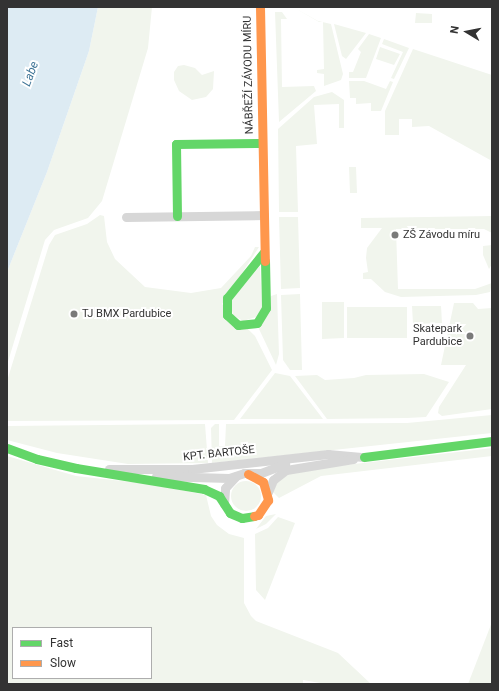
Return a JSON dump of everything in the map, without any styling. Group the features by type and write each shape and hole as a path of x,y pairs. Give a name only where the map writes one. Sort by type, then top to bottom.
{"street":[{"name":"NÁBŘEŽÍ ZÁVODU MÍRU","path":"260,7 265,312 254,324 238,325 227,315 227,298 264,252"},
{"name":"NÁBŘEŽÍ ZÁVODU MÍRU","path":"177,216 176,144 262,143"},
{"path":"126,217 264,215"},
{"name":"KPT. BARTOŠE","path":"116,474 194,478 261,473 284,464 364,457 492,441"},
{"name":"KPT. BARTOŠE","path":"7,448 37,459 76,468 204,489 216,494 235,516 252,518 265,507 268,492 273,480 286,470 364,457"},
{"name":"KPT. BARTOŠE","path":"76,468 192,469 328,454 364,457"},
{"name":"KPT. BARTOŠE","path":"248,474 261,480 268,492"},
{"name":"KPT. BARTOŠE","path":"224,504 224,488 237,475"}],"shaded area":[{"path":"98,7 152,7 148,48 102,201 88,218 54,230 45,240 7,365 7,272 47,172 89,51"},
{"path":"275,12 282,12 287,19 281,19 282,87 314,86 316,91 279,122"},
{"path":"416,13 432,14 432,23 415,23"},
{"path":"323,22 331,24 343,74 341,80 324,86 324,74 317,73 317,70 324,69"},
{"path":"334,24 366,33 346,59 342,56"},
{"path":"369,34 381,38 366,78 349,78 349,72 353,72 361,52 358,49"},
{"path":"384,39 409,48 394,79 391,78 403,52 382,44"},
{"path":"380,47 400,54 394,65 376,59"},
{"path":"413,49 492,75 492,161 429,126 412,127 412,119 399,119 399,135 385,135 385,111"},
{"path":"184,65 195,68 202,75 214,71 213,89 206,97 192,100 179,91 174,80 174,72 178,66"},
{"path":"349,81 364,81 386,89 390,81 393,82 381,111 371,111 371,103 356,104 356,98 350,98"},
{"path":"332,92 344,100 344,128 339,128 339,104 314,105 317,144 296,146 298,212 279,212 278,129 314,97"},
{"path":"349,167 356,167 357,193 350,193"},
{"path":"100,215 104,216 107,242 115,259 145,287 191,293 221,288 251,256 255,247 259,247 222,304 255,336 272,370 234,420 7,421 7,381 49,245 55,235 87,224"},
{"path":"492,216 492,233 484,229 396,229 398,289 475,289 492,283 490,292 476,295 401,297 385,292 371,279 363,279 363,273 368,272 366,258 367,248 382,228 361,228 361,218"},
{"path":"279,217 298,217 300,288 281,289"},
{"path":"492,245 492,264 489,269 483,255 483,246"},
{"path":"260,266 262,308 256,317 243,321 233,315 230,301"},
{"path":"277,294 279,354 276,365 259,329 271,296"},
{"path":"300,294 302,370 290,370 283,360 281,295"},
{"path":"322,302 344,302 344,338 322,339"},
{"path":"454,303 473,303 478,309 492,308 492,409 442,416 438,413 439,407 466,365 441,365"},
{"path":"412,306 441,306 442,323 413,324"},
{"path":"347,307 407,307 407,338 347,338"},
{"path":"275,373 290,376 323,419 240,419"},
{"path":"424,374 449,382 426,417 407,418 327,419 295,376 317,375 325,380 354,378 366,375"},
{"path":"492,415 492,433 212,463 211,428 215,424 219,424 219,446 225,446 226,424 407,423"},
{"path":"205,424 208,463 128,464 57,453 7,440 7,426"},
{"path":"492,448 492,456 321,476 279,498 273,492 278,481 294,471"},
{"path":"7,456 76,476 150,484 206,495 211,516 217,525 229,534 244,538 244,603 251,616 256,621 338,653 371,684 326,684 303,680 303,684 7,684"},
{"path":"246,481 257,485 261,496 257,507 246,511 235,507 231,496 235,485"},
{"path":"276,514 266,524 256,529 266,516"},
{"path":"278,517 295,523 265,600 256,590 255,534 268,528"},
{"path":"492,622 492,684 468,684"}],"water":[{"name":"Labe","path":"7,7 98,7 89,51 47,172 7,272"}],"traffic: fast":[{"path":"177,216 176,144 262,143"},
{"path":"264,252 227,298 227,315 238,325 257,323 266,308 265,261"},
{"path":"364,457 492,441"},
{"path":"7,448 37,459 76,468 204,489 219,496 230,513 242,518 254,516"}],"traffic: slow":[{"path":"260,7 265,261"},
{"path":"248,474 263,482 268,500 258,515 254,516"}],"place":[{"name":"ZŠ Závodu míru","path":"395,235"},
{"name":"TJ BMX Pardubice","path":"74,314"},
{"name":"Skatepark Pardubice","path":"470,336"}]}
